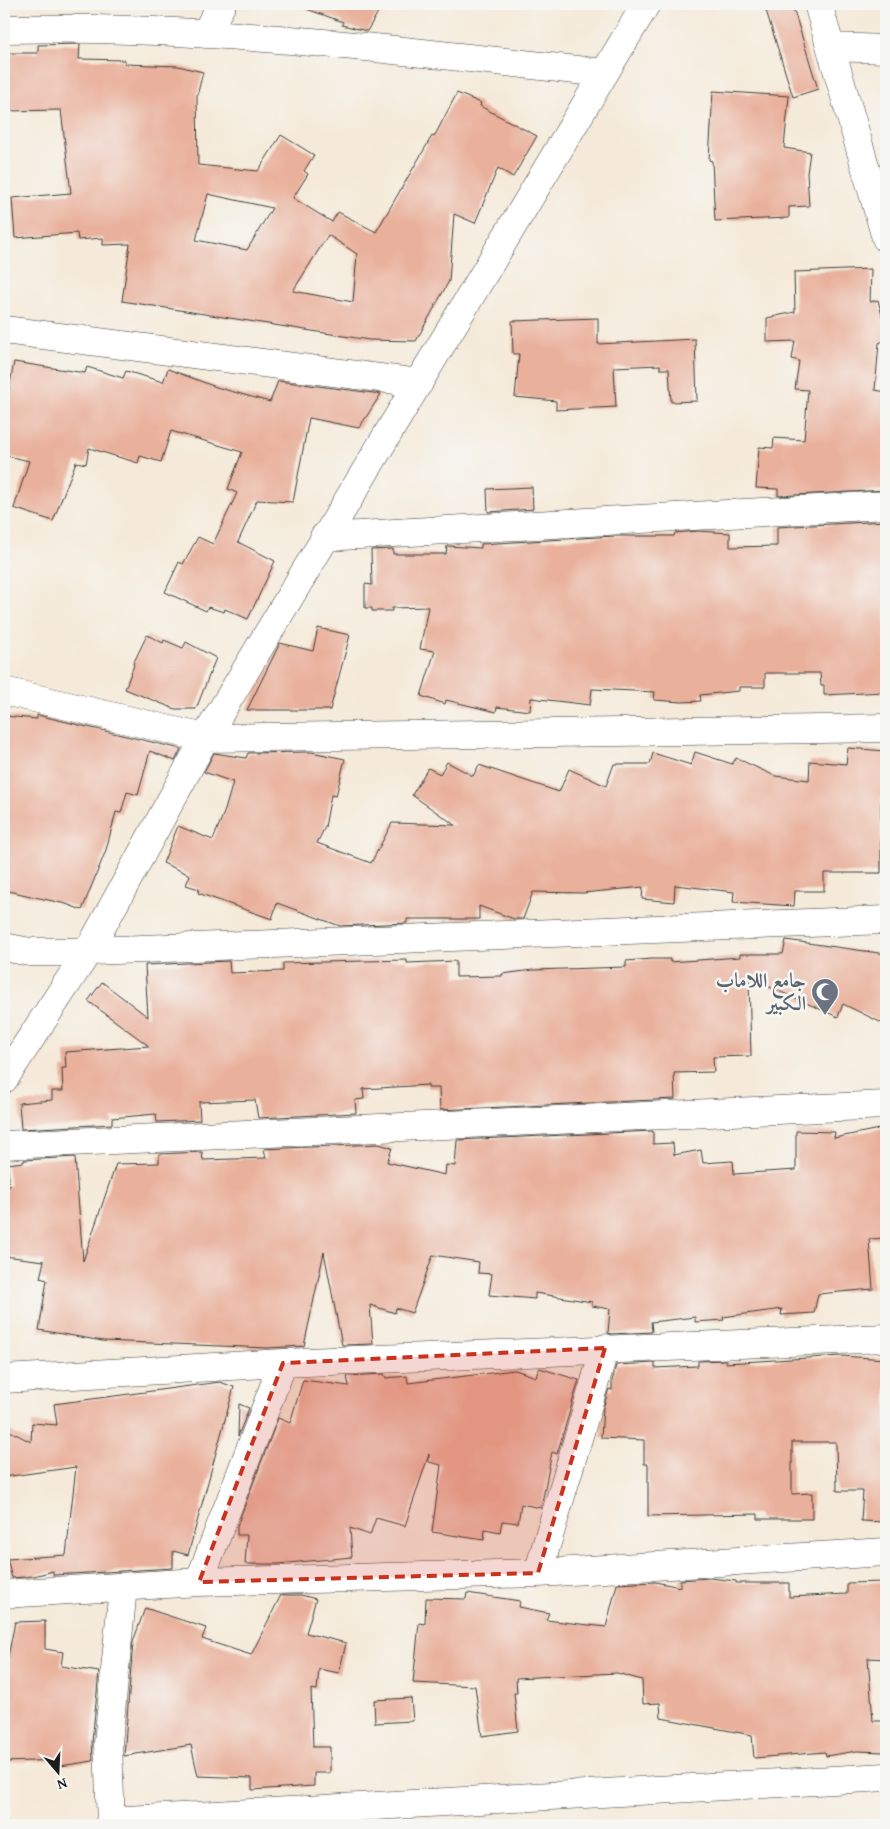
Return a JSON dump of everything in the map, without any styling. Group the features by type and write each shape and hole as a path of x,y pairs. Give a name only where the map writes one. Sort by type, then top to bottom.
{"street":[{"path":"205,34 222,4"},
{"path":"4,1079 89,950 204,738 324,537 420,383 646,4"},
{"path":"818,4 881,202 886,238"},
{"path":"4,28 89,27 327,42 604,73"},
{"path":"832,47 886,50"},
{"path":"4,330 420,383"},
{"path":"324,537 886,505"},
{"path":"4,691 204,738 886,728"},
{"path":"4,947 30,952 66,952 886,920"},
{"path":"4,1145 886,1105"},
{"path":"4,1379 283,1363 605,1348 886,1338"},
{"path":"538,1573 605,1348"},
{"path":"199,1582 283,1363"},
{"path":"4,1594 199,1582 538,1573 886,1552"},
{"path":"123,1587 108,1743 110,1823 325,1817 886,1777"}],"highlighted area":[{"path":"605,1348 538,1573 199,1582 283,1363"}],"building":[{"path":"301,4 383,4 367,31 342,25 343,22 301,7"},
{"path":"764,4 792,4 818,89 793,97"},
{"path":"80,44 79,59 125,60 125,64 178,66 203,72 197,96 198,165 258,171 281,135 314,155 304,171 308,174 293,198 332,222 338,212 376,232 432,136 434,137 457,93 481,103 480,106 537,136 513,177 498,168 475,223 454,214 449,281 416,341 369,340 122,301 130,244 103,245 103,238 78,240 77,233 15,238 12,198 71,193 61,110 4,111 4,53 38,53 38,45","holes":["208,194 272,208 247,250 196,240","328,235 357,254 353,302 293,291"]},
{"path":"713,91 789,96 784,148 810,152 807,173 809,206 789,207 789,218 715,221 712,161 709,160"},
{"path":"871,269 870,302 878,300 886,331 886,340 879,343 875,390 886,392 886,490 778,496 778,489 756,488 759,447 773,448 774,438 804,440 808,390 795,389 799,361 792,359 795,341 767,342 767,318 795,312 794,272"},
{"path":"598,318 598,344 695,339 697,401 671,402 669,369 660,369 660,365 614,367 616,407 556,410 556,401 515,397 519,354 513,354 512,321"},
{"path":"14,362 85,373 87,367 123,378 126,371 163,382 168,369 216,387 270,402 278,381 381,394 359,428 309,418 293,502 257,500 238,542 275,561 248,619 225,609 224,612 208,607 206,611 165,592 179,562 183,564 198,537 213,544 237,493 228,489 242,452 171,431 161,462 140,456 138,463 89,448 86,464 76,462 53,521 14,508 29,461 4,455 4,416"},
{"path":"532,487 533,509 488,512 487,489"},
{"path":"886,521 884,585 886,624 885,692 824,695 824,685 821,685 820,673 765,673 765,687 739,687 739,691 700,695 701,701 654,700 655,692 592,689 590,705 531,698 530,711 497,707 496,712 446,700 445,704 421,696 435,651 420,649 428,607 392,608 392,611 372,611 372,608 365,608 365,584 372,585 371,550 393,549 393,554 446,554 447,546 481,548 481,544 615,536 674,536 675,533 698,531 730,533 730,547 777,546 777,527"},
{"path":"318,628 350,635 330,710 247,710 280,643 313,651"},
{"path":"147,635 163,643 164,640 183,648 186,642 216,658 196,709 175,709 125,689 133,664"},
{"path":"37,715 181,749 175,761 150,751 138,795 127,792 121,813 116,812 106,850 82,910 66,904 4,890 4,716 37,719"},
{"path":"848,748 885,751 881,805 881,873 824,873 824,891 795,891 794,906 733,902 734,892 675,885 674,902 642,899 643,887 583,893 533,892 523,919 514,919 479,906 479,919 407,919 407,923 340,926 277,903 272,919 198,893 199,889 186,885 190,875 163,863 178,826 213,840 225,810 233,782 204,772 214,753 246,758 248,753 311,752 345,759 336,796 331,795 325,827 317,843 371,863 392,823 455,825 412,795 428,768 440,774 447,762 473,776 479,765 559,792 569,769 606,786 614,764 650,764 653,753 691,765 695,752 732,764 736,758 775,776 809,780 810,761 846,764"},
{"path":"786,940 886,954 886,1025 843,1004 838,1017 749,978 751,1056 713,1057 714,1072 674,1073 675,1099 440,1110 439,1088 428,1088 428,1085 363,1089 364,1099 355,1100 356,1113 258,1118 255,1100 199,1102 200,1120 157,1122 156,1114 112,1118 112,1124 21,1129 19,1103 52,1100 52,1091 63,1091 62,1068 66,1068 65,1052 149,1046 88,1001 102,982 148,1017 145,965 229,961 230,973 283,971 283,963 407,960 407,963 456,961 456,977 502,976 502,974 533,970 626,967 626,961 651,959 670,959 670,962 740,957 740,954 783,954"},
{"path":"884,1128 886,1141 886,1238 869,1239 873,1289 818,1294 814,1313 781,1315 782,1309 723,1317 724,1320 695,1322 695,1317 651,1322 652,1332 611,1334 608,1333 610,1309 592,1306 592,1302 535,1293 535,1299 489,1295 492,1274 478,1273 479,1262 433,1255 412,1313 396,1308 395,1313 370,1305 373,1344 342,1345 324,1252 304,1346 267,1348 103,1341 39,1330 47,1280 40,1278 44,1261 4,1256 4,1186 10,1186 7,1164 24,1162 24,1160 75,1157 83,1261 116,1164 159,1163 159,1154 202,1152 203,1160 266,1158 264,1149 379,1144 392,1148 387,1162 445,1175 446,1165 455,1166 457,1140 653,1131 653,1144 673,1143 674,1155 701,1150 703,1163 733,1161 734,1174 796,1170 796,1131 835,1132 834,1138"},
{"path":"841,1356 886,1359 886,1522 861,1521 863,1491 837,1491 836,1442 792,1442 792,1494 812,1493 812,1519 758,1519 758,1514 648,1516 648,1464 644,1464 644,1440 601,1438 603,1408 609,1389 612,1390 616,1365 655,1363 655,1368 698,1366 698,1361 726,1360 726,1363"},
{"path":"539,1368 579,1380 557,1454 552,1452 541,1508 521,1504 518,1523 502,1521 500,1532 485,1529 484,1540 432,1532 441,1465 429,1462 429,1454 405,1526 376,1518 370,1535 350,1528 352,1557 278,1564 245,1564 247,1535 237,1535 237,1526 278,1418 290,1423 303,1380 349,1386 347,1376 384,1374 386,1378 407,1376 408,1383 515,1370 536,1377"},
{"path":"220,1382 234,1387 188,1555 173,1551 173,1568 53,1575 53,1571 34,1576 12,1578 7,1559 66,1555 76,1467 4,1477 4,1428 31,1442 32,1423 57,1425 54,1404"},
{"path":"239,1404 249,1408 238,1436"},
{"path":"710,1578 736,1581 736,1583 789,1583 789,1597 847,1594 847,1583 886,1582 886,1659 868,1658 873,1721 885,1721 884,1752 857,1751 826,1756 825,1752 754,1758 752,1735 661,1718 660,1703 643,1704 642,1680 617,1673 516,1678 517,1693 514,1693 518,1731 482,1736 475,1686 413,1683 419,1623 425,1624 426,1598 466,1599 467,1593 520,1601 519,1607 549,1613 546,1620 606,1627 617,1584 655,1582 680,1587 680,1580"},
{"path":"281,1595 301,1595 316,1599 306,1633 346,1643 339,1673 319,1669 317,1690 311,1689 313,1747 330,1747 330,1773 314,1773 314,1786 252,1790 252,1778 198,1776 191,1745 124,1756 133,1642 145,1608 206,1628 202,1639 251,1655"},
{"path":"45,1621 45,1649 63,1652 61,1666 99,1672 92,1742 93,1761 60,1766 59,1760 4,1762 4,1677 15,1622"},
{"path":"411,1698 413,1721 375,1723 374,1700"}],"place":[{"name":"جامع اللاماب الكبير","path":"825,1016"}]}
